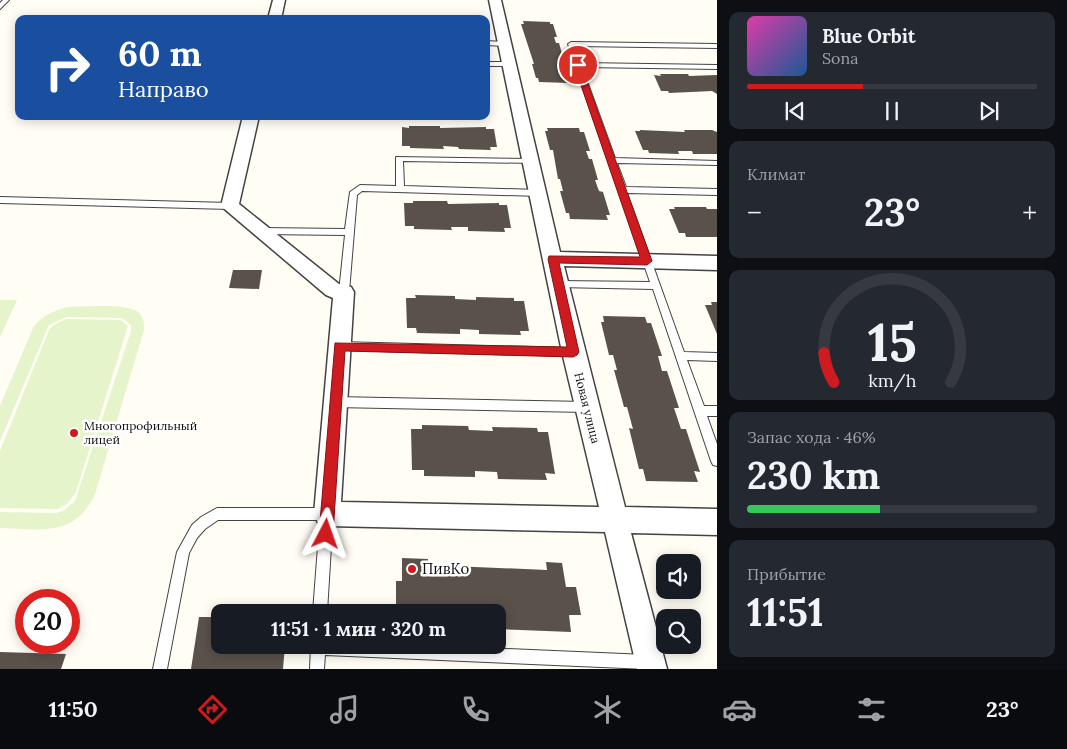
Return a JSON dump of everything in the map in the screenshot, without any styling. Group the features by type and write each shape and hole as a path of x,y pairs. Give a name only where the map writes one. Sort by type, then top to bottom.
{"street":[{"path":"275,15 279,0"},
{"name":"Новая улица","path":"495,0 495,44 509,64 573,352 651,665"},
{"path":"250,120 230,206 333,290 344,292 334,402 327,514 717,522"},
{"path":"553,259 717,263"}],"lane":[{"path":"0,7 6,0"},
{"path":"717,46 571,44 717,461"},
{"path":"490,64 509,64"},
{"path":"578,65 717,67"},
{"path":"400,189 399,158 531,161"},
{"path":"612,160 717,163"},
{"path":"344,292 353,194 356,190 360,188 539,193"},
{"path":"622,190 717,192"},
{"path":"0,200 230,206"},
{"path":"261,231 349,232"},
{"path":"558,284 655,286"},
{"path":"340,346 573,352"},
{"path":"680,356 717,357"},
{"path":"334,402 587,407"},
{"path":"700,411 717,411"},
{"path":"160,669 183,552 190,536 202,522 217,514 327,514 321,604"},
{"path":"317,669 318,654"},
{"path":"458,654 651,665"}],"green space":[{"path":"0,300 17,300 0,337"},
{"path":"67,307 124,307 138,312 144,323 144,330 95,494 87,508 77,518 67,524 43,529 0,528 0,512 56,513 63,511 75,501 131,331 131,325 122,318 66,317 49,325 0,441 0,406 33,328 48,314"},
{"path":"66,319 121,320 128,326 76,492 67,504 57,509 0,508 0,451 49,330 55,324"}],"building":[{"path":"523,21 550,22 550,24 553,24 557,37 554,37 556,43 559,43 563,57 560,57 563,64 566,64 571,79 568,79 569,83 539,82 538,78 536,78 532,64 534,64 521,24 524,24"},
{"path":"660,74 717,75 717,94 712,91 669,93 668,91 661,91 654,75 661,76"},
{"path":"409,126 440,126 440,128 486,127 486,129 494,129 497,147 490,147 491,150 459,149 458,147 443,146 444,149 402,146 402,127 409,128"},
{"path":"547,128 579,128 580,132 584,132 590,151 586,151 589,159 592,159 598,180 595,180 599,191 603,192 610,215 606,215 608,220 570,219 569,213 566,213 560,191 563,191 560,179 558,179 553,150 550,150 545,131 548,131"},
{"path":"684,130 712,130 717,132 717,154 693,154 692,151 678,151 679,154 649,153 648,150 643,150 635,131 685,132"},
{"path":"413,201 447,201 448,204 499,203 499,205 507,205 511,228 504,228 505,232 468,231 468,227 451,227 452,230 414,229 414,226 405,226 404,203 413,203"},
{"path":"674,207 717,209 717,237 686,237 685,233 679,233 669,209 675,209"},
{"path":"233,270 262,270 259,289 229,288"},
{"path":"415,295 455,296 455,299 476,300 476,297 514,298 514,301 524,301 529,331 520,331 521,335 479,334 479,330 460,329 460,334 417,333 416,328 407,328 406,298 416,298"},
{"path":"711,302 717,302 717,334 705,305 712,305"},
{"path":"603,316 645,317 647,323 651,323 662,356 658,356 662,371 667,371 679,408 674,408 681,429 686,429 700,472 694,471 698,482 646,481 643,469 639,469 629,428 633,429 627,407 624,407 614,370 617,370 613,355 609,355 601,322 604,322"},
{"path":"422,425 468,426 469,430 493,431 492,427 537,428 538,432 548,432 555,474 545,473 547,480 498,479 497,472 475,471 475,477 424,476 424,470 412,470 411,429 422,429"},
{"path":"402,558 428,559 428,565 547,570 546,562 562,563 566,587 576,587 581,615 569,615 571,632 506,629 506,604 396,604 396,581 402,581"},
{"path":"199,617 211,617 211,654 284,654 283,669 191,669"},
{"path":"0,652 15,652 15,654 66,654 61,669 0,669"}],"place":[{"name":"Многопрофильный лицей","path":"74,433"},
{"name":"ПивКо","path":"412,569"}],"route":[{"path":"326,534 334,402 340,346 573,352 553,259 647,261 578,65"}]}
